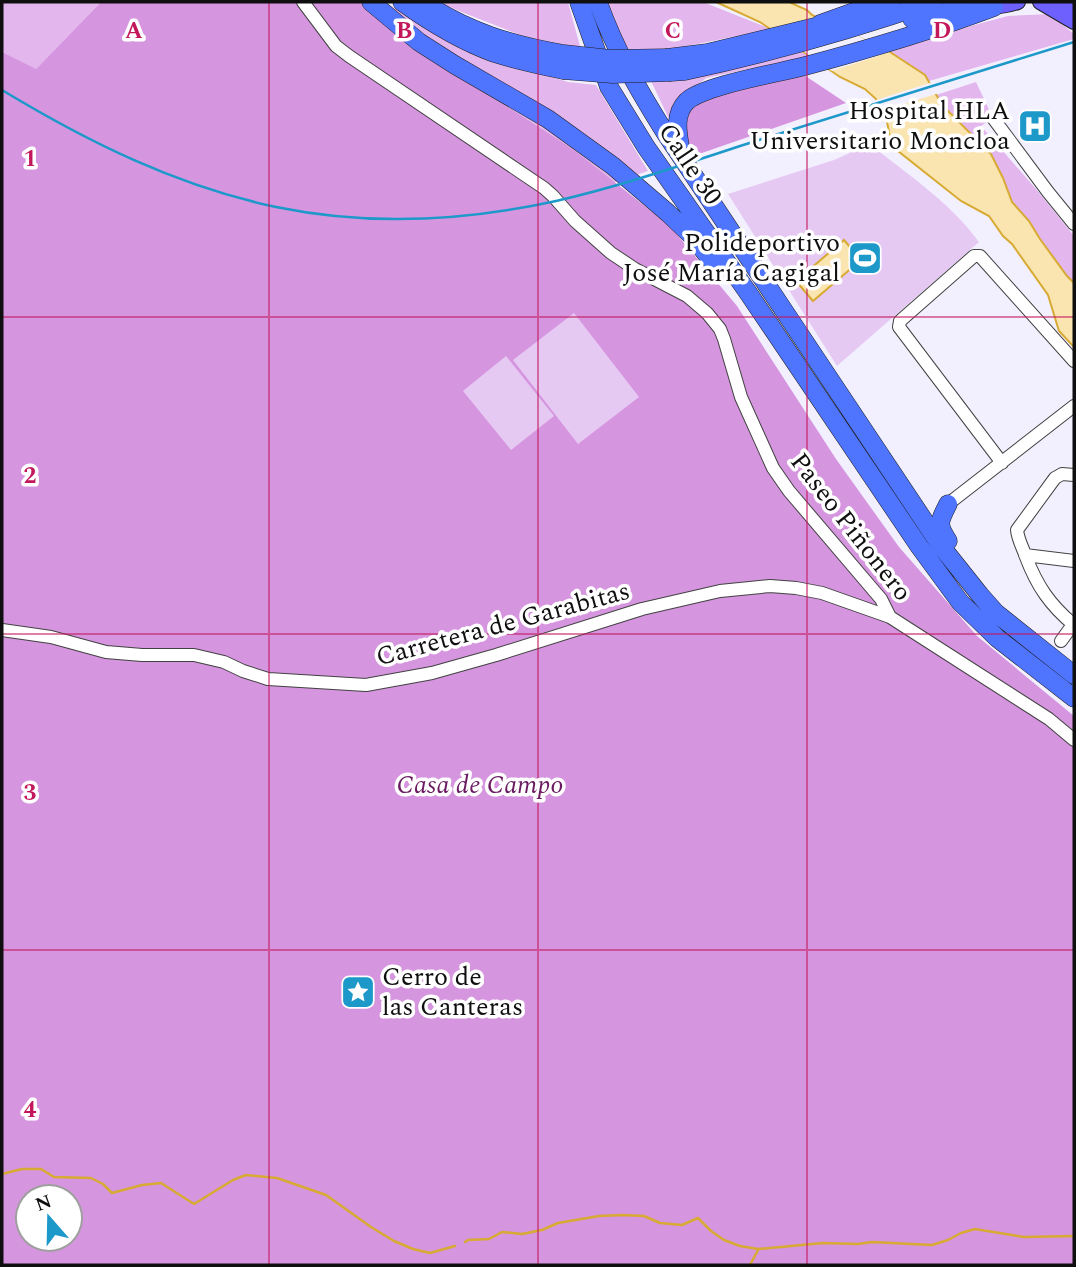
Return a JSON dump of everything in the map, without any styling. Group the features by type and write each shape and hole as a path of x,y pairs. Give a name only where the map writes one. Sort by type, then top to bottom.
{"highway":[{"path":"371,2 419,42 548,119 613,166 668,213 700,245 770,340 829,413 960,602 997,638 1074,698"},
{"path":"402,2 458,37 493,52 561,59"},
{"path":"424,2 460,23 497,39 613,74 669,65 685,71 766,46 806,29 887,2"},
{"path":"448,2 466,17 499,34 561,59"},
{"path":"569,2 609,87"},
{"name":"Calle 30","path":"579,2 609,87 646,148 829,413"},
{"name":"Calle 30","path":"598,2 631,78 683,159 941,547 980,596"},
{"path":"806,29 930,2"},
{"path":"823,37 930,2"},
{"path":"766,46 853,33 986,4"},
{"path":"683,159 678,133 679,115 682,107 695,95 910,36 950,23 986,4"},
{"path":"908,496 923,506 938,509 948,505"},
{"path":"948,505 940,519 940,529 971,575 980,596 1016,630 1074,675"}],"main road":[{"path":"986,4 1008,5 1018,2"},
{"path":"1040,2 1074,22"},
{"path":"1062,2 1074,11"}],"street":[{"name":"Paseo Piñonero","path":"303,2 336,46 544,188 611,253 635,269 687,296 707,313 724,338 741,397 773,468 789,491 881,599 890,617 1049,719 1074,740"},
{"path":"993,118 1074,224"},
{"path":"1002,463 899,327 900,321 974,256 980,256 1074,361"},
{"path":"948,505 1074,406"},
{"path":"1061,641 1074,624 1048,599 1034,579 1017,533 1019,525 1055,478 1062,474 1074,475"},
{"path":"1025,555 1074,561"},
{"name":"Carretera de Garabitas","path":"2,630 51,637 106,652 194,655 224,662 268,679 366,685 432,673 642,609 720,590 770,586 796,588 822,593 890,617"}],"shaded area":[{"path":"2,2 101,2 35,70 2,52"},
{"path":"379,2 385,2 423,27 496,60 568,82 596,85 648,171 609,184 570,147 481,89"},
{"path":"436,2 568,2 581,50 520,35"},
{"path":"607,2 703,2 771,29 658,52 627,52"},
{"path":"716,2 789,2 890,52 925,75 942,105 991,154 1012,202 1074,283 1074,347 1059,331 1048,295 1012,244 989,216 961,201 898,151 876,99 865,89 840,77 760,22"},
{"path":"1050,14 1074,34 1074,39 929,81 925,75 890,52 922,39 1008,16"},
{"path":"802,50 811,56 706,78 682,99 671,123 651,81"},
{"path":"976,82 993,118 981,126 1074,236 1074,283 1012,202 1003,178 964,126 942,105 936,95"},
{"name":"Polideportivo José María Cagigal","path":"870,144 942,202 979,242 837,366 728,194 834,160"},
{"path":"844,240 861,260 813,301 796,281"},
{"path":"574,313 639,397 578,444 513,360"},
{"path":"506,356 554,416 511,450 463,391"}],"green space":[{"name":"Casa de Campo","path":"101,2 362,2 416,47 570,147 669,225 737,306 836,459 899,547 977,636 1074,716 1074,1265 2,1265 2,52 36,69"},
{"path":"801,73 846,103 699,154 687,143 686,118 696,104 716,95"}],"pier":[{"path":"819,16 890,52 832,71 771,29"},
{"path":"933,82 939,93 878,112 873,101"}],"waterway":[{"path":"2,1174 22,1169 41,1169 54,1177 91,1178 112,1193 161,1183 194,1204 246,1175 277,1178 326,1195 371,1227 413,1249 430,1253 455,1246"},
{"path":"465,1242 489,1239 502,1232 522,1234 558,1223 623,1215 644,1216 660,1223 682,1225 698,1218 724,1240 758,1249 823,1243 932,1245 975,1229 1024,1237 1074,1236"},
{"path":"750,1265 758,1250"}],"railway":[{"path":"2,90 67,127 134,160 239,198 311,213 416,219 522,208 582,195 1074,42"}],"place":[{"name":"Hospital HLA Universitario Moncloa","path":"1035,126"},
{"name":"Polideportivo José María Cagigal","path":"865,258"},
{"name":"Cerro de las Canteras","path":"358,992"}]}
